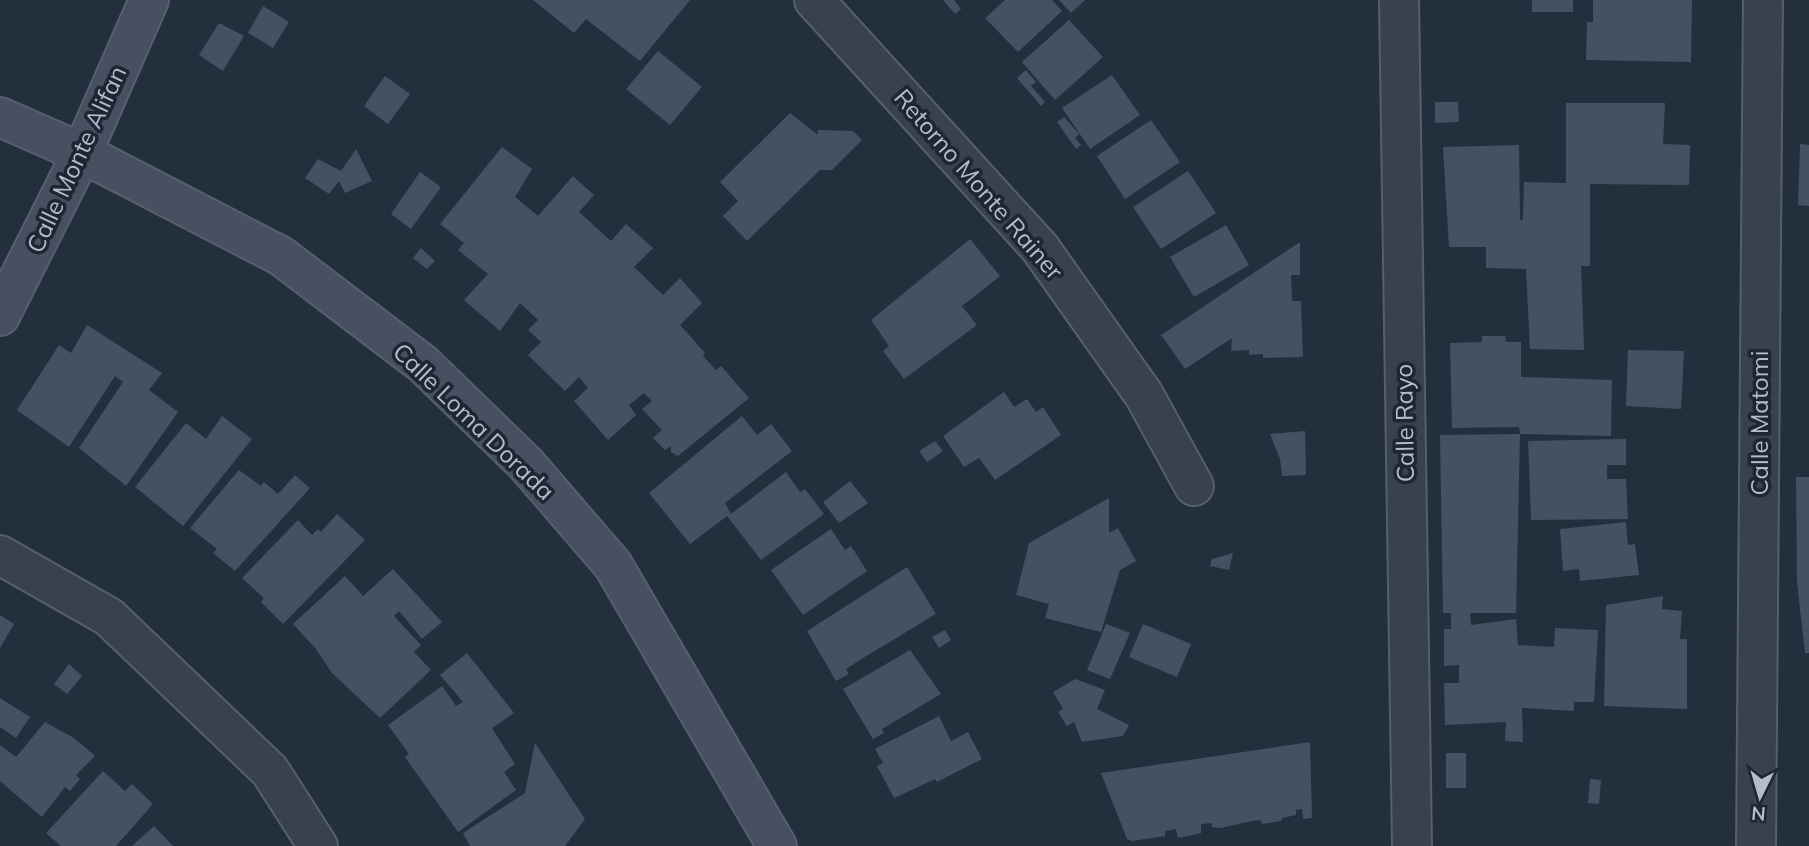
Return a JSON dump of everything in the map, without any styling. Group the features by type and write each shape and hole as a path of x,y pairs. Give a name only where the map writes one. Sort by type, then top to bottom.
{"street":[{"name":"Calle Monte Alifan","path":"0,316 82,153 149,0"},
{"name":"Retorno Monte Rainer","path":"814,0 1040,248 1144,395 1194,486"},
{"name":"Calle Rayo","path":"1399,0 1412,846"},
{"name":"Calle Matomi","path":"1756,846 1763,0"},
{"name":"Calle Loma Dorada","path":"0,117 82,153 281,256 423,364 526,464 613,565 777,846"},
{"path":"0,555 109,617 270,771 318,846"}],"building":[{"path":"533,0 690,0 640,61 586,19 574,33"},
{"path":"943,0 954,0 961,9 955,14"},
{"path":"1005,0 1052,0 1062,11 1018,52 985,18"},
{"path":"1059,0 1085,0 1071,13"},
{"path":"1532,0 1573,0 1573,12 1532,12"},
{"path":"1593,0 1692,0 1691,62 1586,60 1587,22 1593,22"},
{"path":"263,6 289,22 273,48 248,33"},
{"path":"1069,20 1103,57 1055,100 1022,62"},
{"path":"219,23 244,36 223,71 199,55"},
{"path":"658,51 702,87 670,125 626,89"},
{"path":"1026,70 1036,82 1031,86 1045,102 1041,106 1017,78"},
{"path":"1112,75 1140,115 1090,149 1062,108"},
{"path":"385,76 410,94 388,124 364,106"},
{"path":"1435,102 1458,102 1459,122 1435,123"},
{"path":"1566,103 1665,103 1663,144 1690,145 1689,185 1590,184 1590,266 1581,266 1584,350 1530,349 1526,269 1486,268 1486,247 1449,247 1443,147 1519,145 1520,220 1523,220 1524,182 1566,183"},
{"path":"790,113 818,135 818,130 853,131 862,140 832,170 820,170 747,241 723,216 738,201 720,182"},
{"path":"1064,117 1079,134 1075,138 1081,145 1076,149 1057,122"},
{"path":"1151,120 1180,162 1125,199 1097,156"},
{"path":"1800,144 1809,145 1809,206 1798,205"},
{"path":"502,147 532,169 515,197 538,216 573,176 594,195 579,212 611,241 626,224 653,248 634,267 663,295 680,278 702,303 680,325 716,370 721,366 749,398 678,456 671,452 671,446 665,450 653,438 662,430 642,409 652,401 644,393 629,405 636,415 608,440 574,401 588,388 579,377 565,391 528,355 541,342 528,330 538,320 520,303 500,331 464,300 488,274 458,250 464,243 440,224"},
{"path":"356,149 372,181 345,193 339,181 329,194 305,178 318,159 341,171"},
{"path":"1188,171 1216,213 1161,249 1133,207"},
{"path":"420,172 441,187 411,229 391,214"},
{"path":"1226,225 1249,265 1194,297 1170,257"},
{"path":"970,239 1000,276 962,306 977,325 904,379 883,351 889,346 871,320"},
{"path":"1300,242 1300,275 1291,275 1292,301 1301,301 1303,357 1263,358 1263,354 1249,355 1249,350 1231,351 1232,338 1185,369 1161,335"},
{"path":"421,248 435,261 427,269 413,258"},
{"path":"87,325 162,373 149,390 178,412 126,486 79,448 123,382 115,376 69,447 17,410 59,345 71,353"},
{"path":"1482,336 1505,336 1506,342 1521,342 1521,377 1612,380 1611,436 1520,434 1519,427 1452,428 1450,343 1482,342"},
{"path":"1628,350 1684,351 1681,409 1626,406"},
{"path":"1004,392 1014,407 1027,399 1036,412 1043,407 1061,435 995,480 979,458 964,467 943,436"},
{"path":"222,416 252,439 183,526 135,487 186,423 206,439"},
{"path":"742,416 757,435 771,424 792,451 725,503 731,514 786,472 800,492 805,489 824,514 761,560 727,516 690,544 649,493"},
{"path":"1305,431 1306,475 1282,476 1280,459 1270,434"},
{"path":"1520,434 1516,613 1470,613 1471,625 1516,619 1518,645 1554,647 1555,628 1598,630 1594,702 1574,702 1574,711 1522,708 1523,742 1505,741 1506,722 1445,725 1444,683 1459,683 1459,665 1444,666 1444,629 1451,629 1451,613 1443,613 1440,435"},
{"path":"1626,439 1626,465 1607,465 1607,479 1626,479 1628,519 1531,520 1528,441"},
{"path":"935,441 943,451 927,462 919,451"},
{"path":"239,470 261,486 264,482 278,494 295,475 310,488 235,571 213,553 217,549 190,528"},
{"path":"1796,477 1809,477 1809,653 1805,653 1797,582"},
{"path":"850,481 868,503 839,523 823,502"},
{"path":"1109,498 1109,533 1118,528 1136,561 1120,570 1101,632 1045,618 1049,604 1016,595 1029,543"},
{"path":"337,514 365,540 283,624 261,602 264,598 242,578 298,520 312,535 318,529 321,532"},
{"path":"1626,522 1628,545 1635,544 1639,575 1580,581 1579,569 1563,571 1560,529"},
{"path":"831,529 845,550 851,546 867,571 803,615 771,570"},
{"path":"1233,553 1229,570 1210,566 1212,559"},
{"path":"907,567 936,614 846,669 849,674 836,681 807,631"},
{"path":"393,569 442,622 422,639 399,611 394,616 421,645 414,652 431,670 380,718 332,673 316,649 293,624 345,576 363,596"},
{"path":"1663,596 1662,609 1682,611 1680,639 1687,639 1687,709 1604,706 1606,605"},
{"path":"0,615 14,624 0,648"},
{"path":"1106,624 1130,633 1110,679 1087,670"},
{"path":"1143,624 1191,644 1177,677 1129,657"},
{"path":"945,630 951,640 939,648 932,637"},
{"path":"910,650 941,694 882,729 884,733 873,739 843,689"},
{"path":"467,653 514,713 492,728 515,764 504,772 516,790 458,832 405,757 409,754 388,725 442,686 456,706 463,702 440,675"},
{"path":"69,664 82,676 67,694 54,684"},
{"path":"1075,679 1105,690 1097,709 1129,725 1123,736 1082,742 1074,722 1067,726 1058,712 1063,709 1053,692"},
{"path":"0,698 30,717 16,738 0,727"},
{"path":"939,716 951,741 968,732 982,759 937,782 935,779 894,798 877,766 883,763 875,749"},
{"path":"45,722 74,738 95,756 76,775 80,779 70,791 65,787 42,817 0,781 0,745 16,757"},
{"path":"1310,742 1312,818 1303,819 1302,809 1296,810 1296,815 1282,818 1281,821 1262,824 1261,820 1221,828 1212,827 1211,823 1201,824 1201,833 1178,838 1176,829 1165,831 1165,836 1132,841 1127,839 1101,773"},
{"path":"535,743 585,819 565,846 470,846 463,833 525,793"},
{"path":"1446,753 1466,753 1466,788 1446,788"},
{"path":"103,771 125,791 132,784 153,804 116,846 61,846 46,833"},
{"path":"1590,779 1601,780 1599,804 1588,803"},
{"path":"154,826 173,846 132,846"}]}
